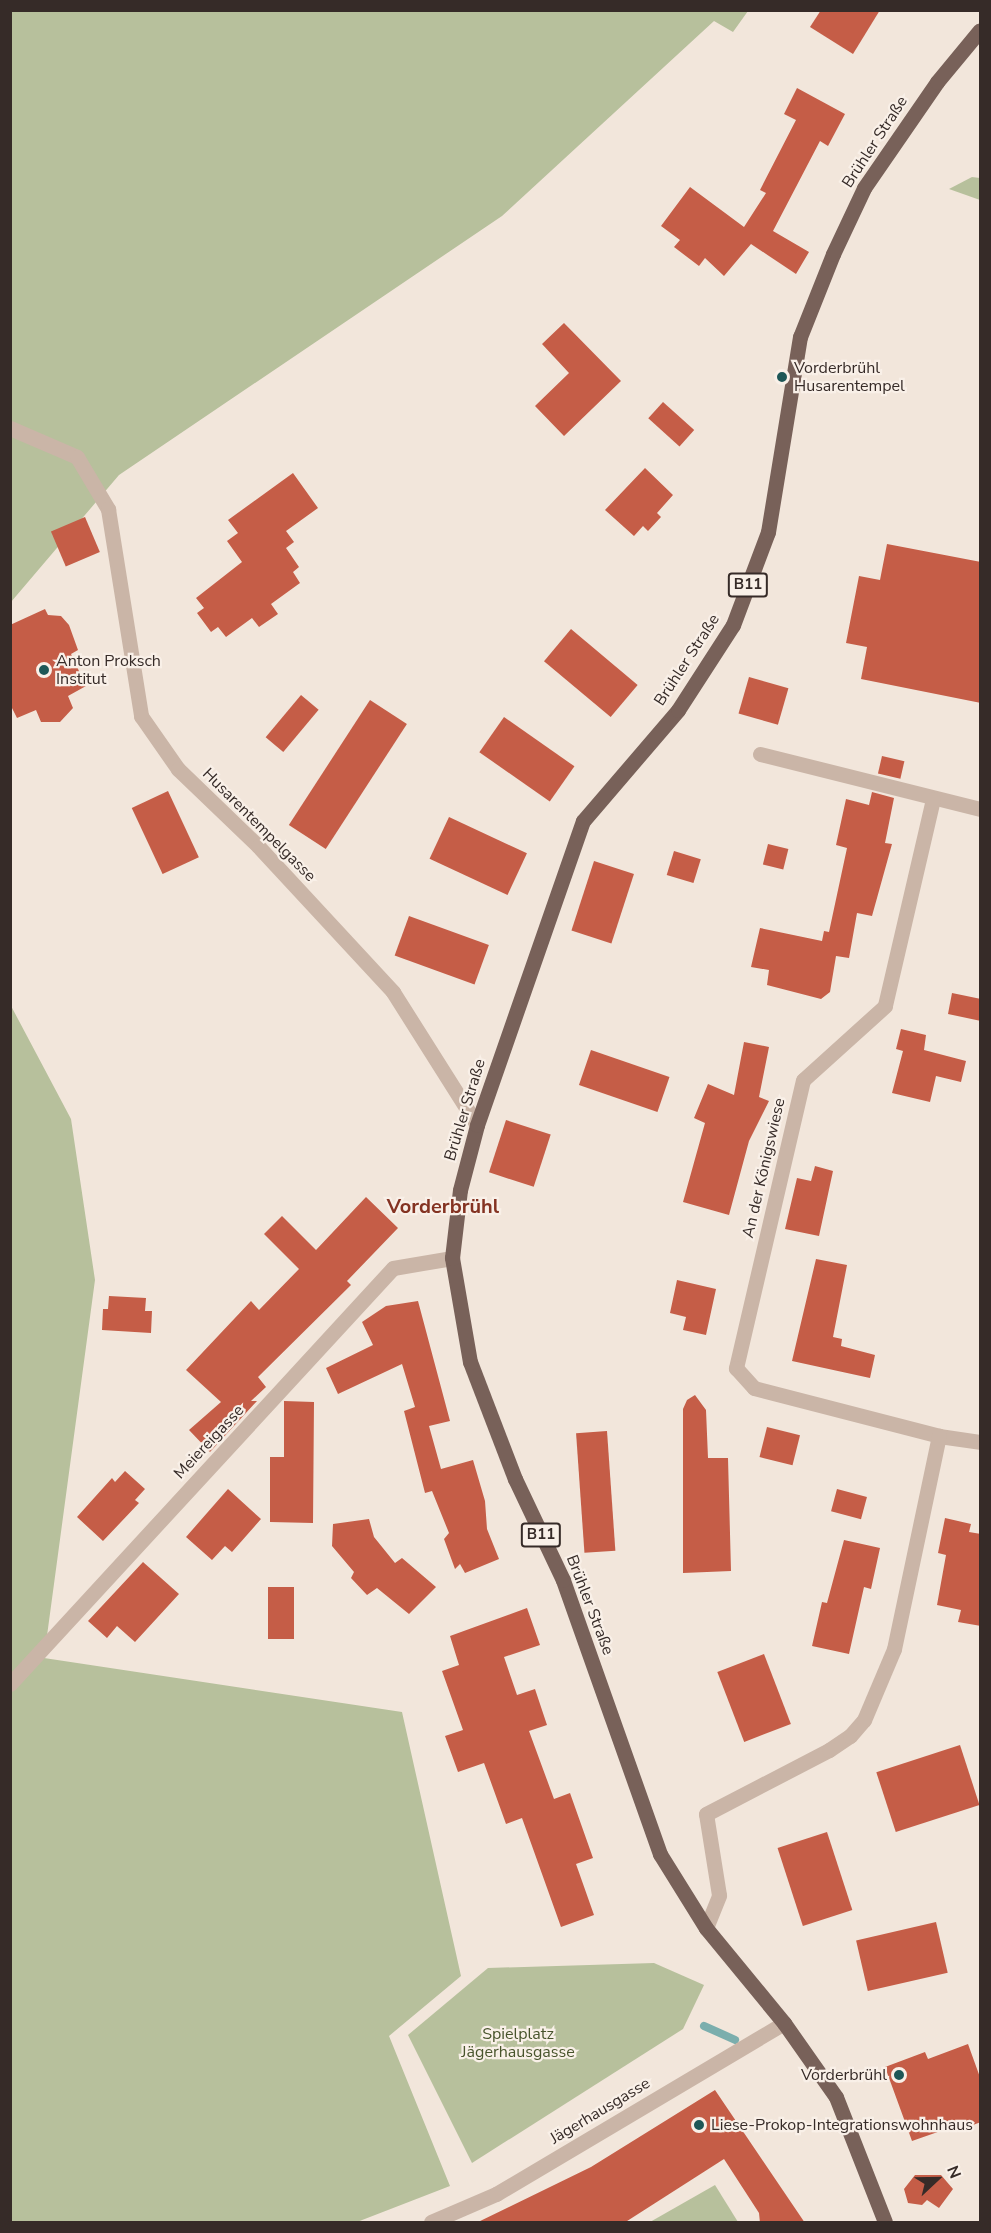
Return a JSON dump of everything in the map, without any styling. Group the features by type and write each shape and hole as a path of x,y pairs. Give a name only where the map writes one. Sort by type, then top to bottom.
{"main road":[{"name":"Brühler Straße","path":"885,2223 836,2097 784,2023 706,1928 660,1854 563,1580 515,1479 470,1362 452,1258 460,1190 477,1125 583,821 678,710 733,625 768,532 800,337 838,243 864,188 937,82 981,30"}],"street":[{"name":"Husarentempelgasse","path":"10,428 77,457 108,509 141,716 178,769 258,846 393,992 477,1125"},
{"path":"760,754 933,799 981,809"},
{"name":"An der Königswiese","path":"933,799 885,1006 803,1080 736,1368 754,1388 939,1436 981,1442"},
{"name":"Meiereigasse","path":"10,1684 393,1268 452,1258"},
{"path":"706,1928 719,1894 706,1814 829,1749 850,1736 864,1720 894,1649 939,1436"},
{"name":"Jägerhausgasse","path":"431,2223 496,2194 784,2023"}],"green space":[{"path":"11,11 748,11 733,32 714,21 502,216 119,475 11,602"},
{"path":"972,177 980,178 980,200 949,189"},
{"path":"10,1004 71,1119 95,1280 44,1658 402,1712 461,1976 389,2036 450,2186 357,2222 11,2222"},
{"name":"Spielplatz Jägerhausgasse","path":"654,1963 704,1985 683,2029 472,2163 408,2035 488,1968"},
{"path":"715,2185 738,2222 650,2222"}],"building":[{"path":"821,10 880,10 853,54 810,27"},
{"path":"797,88 845,114 828,146 820,141 773,231 809,252 796,274 751,244 724,276 705,258 699,266 674,247 680,240 661,226 690,187 744,227 766,193 760,190 796,120 784,114"},
{"path":"564,323 621,381 564,436 535,406 569,373 542,344"},
{"path":"663,402 694,430 679,446 648,418"},
{"path":"645,468 673,495 657,513 661,517 648,531 643,526 634,536 605,510"},
{"path":"293,473 318,508 286,531 294,542 286,548 299,567 293,572 300,583 271,604 278,614 259,627 252,618 226,637 218,627 211,632 197,613 204,608 196,598 242,562 227,541 238,533 228,520"},
{"path":"85,517 100,552 66,566 51,531"},
{"path":"887,544 981,562 981,703 861,679 867,647 846,643 859,576 880,580"},
{"name":"Anton Proksch Institut","path":"45,609 48,615 61,616 69,625 78,650 71,654 86,686 68,696 73,708 60,722 41,722 36,710 17,718 10,704 10,625"},
{"path":"571,629 638,685 611,717 544,661"},
{"path":"749,677 788,688 778,725 739,714"},
{"path":"301,695 319,710 283,752 266,737"},
{"path":"370,700 407,724 326,849 289,825"},
{"path":"504,717 574,766 550,802 479,752"},
{"path":"882,756 904,761 900,779 878,774"},
{"path":"168,791 199,857 163,874 132,808"},
{"path":"872,792 894,798 885,843 892,844 872,916 857,913 849,958 836,956 830,992 821,999 767,985 769,970 751,967 760,928 822,941 824,931 829,932 847,848 836,845 846,799 869,805"},
{"path":"449,817 527,853 508,895 430,859"},
{"path":"768,844 788,849 783,869 763,864"},
{"path":"674,851 701,859 693,883 667,875"},
{"path":"594,861 634,874 611,943 571,930"},
{"path":"409,916 489,945 475,985 395,955"},
{"path":"952,993 981,999 981,1021 948,1014"},
{"path":"901,1029 926,1035 924,1050 966,1061 961,1082 936,1076 930,1102 892,1093 903,1051 896,1049"},
{"path":"744,1042 769,1047 759,1097 769,1101 749,1141 729,1215 683,1202 705,1123 694,1118 708,1084 734,1095"},
{"path":"591,1050 669,1077 657,1112 579,1085"},
{"path":"506,1120 551,1135 534,1187 489,1172"},
{"path":"815,1166 833,1171 819,1236 785,1229 797,1178 811,1181"},
{"path":"366,1197 398,1228 347,1281 351,1285 258,1377 266,1387 251,1401 257,1401 210,1452 189,1430 221,1402 186,1370 251,1301 259,1310 299,1269 264,1234 282,1216 316,1250"},
{"path":"816,1259 847,1265 833,1337 842,1339 841,1346 875,1355 870,1378 792,1361"},
{"path":"677,1280 716,1289 706,1335 683,1330 686,1317 670,1313"},
{"path":"109,1296 146,1298 145,1311 152,1311 151,1333 102,1330 103,1309 108,1309"},
{"path":"418,1301 450,1421 429,1426 441,1469 473,1460 485,1501 487,1529 499,1559 465,1573 460,1564 455,1569 444,1539 449,1533 432,1491 425,1493 404,1411 415,1407 402,1364 338,1394 326,1368 373,1345 362,1322 386,1306"},
{"path":"695,1395 706,1410 708,1458 728,1458 731,1571 683,1573 683,1409 687,1400"},
{"path":"284,1401 314,1402 313,1523 270,1522 270,1457 284,1457"},
{"path":"767,1427 800,1435 792,1465 760,1457"},
{"path":"607,1431 615,1551 584,1553 576,1433"},
{"path":"125,1471 145,1489 135,1500 139,1503 103,1541 77,1517 112,1478 115,1482"},
{"path":"228,1489 261,1519 232,1552 225,1546 212,1560 186,1537"},
{"path":"837,1489 867,1497 861,1519 831,1511"},
{"path":"945,1518 971,1524 969,1532 981,1534 981,1626 958,1622 961,1610 937,1605 946,1555 938,1553"},
{"path":"369,1519 374,1537 395,1563 402,1558 436,1587 409,1614 377,1588 367,1595 351,1578 354,1572 332,1546 333,1524"},
{"path":"844,1540 880,1548 871,1589 864,1587 849,1654 812,1646 822,1602 827,1603"},
{"path":"143,1562 179,1594 135,1642 117,1626 107,1638 88,1621"},
{"path":"268,1587 294,1587 294,1639 268,1639"},
{"path":"527,1608 540,1645 504,1657 517,1695 535,1689 547,1725 529,1731 554,1799 570,1793 593,1858 576,1864 594,1915 561,1927 522,1818 506,1824 484,1763 458,1772 445,1736 463,1730 442,1671 459,1665 450,1636"},
{"path":"764,1654 791,1724 744,1742 717,1672"},
{"path":"960,1745 979,1805 896,1832 876,1772"},
{"path":"827,1832 852,1910 803,1926 778,1848"},
{"path":"936,1922 948,1973 868,1991 856,1940"},
{"path":"968,2044 981,2080 981,2122 954,2132 952,2127 912,2141 885,2067 925,2052 928,2059"},
{"name":"Liese-Prokop-Integrationswohnhaus","path":"715,2090 805,2223 760,2223 759,2213 724,2159 624,2223 476,2223 591,2167"},
{"path":"915,2175 941,2175 953,2189 939,2208 927,2200 922,2205 908,2203 904,2189"}],"waterway":[{"path":"704,2026 735,2040"}],"place":[{"name":"Vorderbrühl Husarentempel","path":"782,377"},
{"name":"Anton Proksch Institut","path":"44,670"},
{"name":"Vorderbrühl","path":"899,2075"},
{"name":"Liese-Prokop-Integrationswohnhaus","path":"699,2125"}],"district":[{"name":"Vorderbrühl","path":"443,1206"}]}
